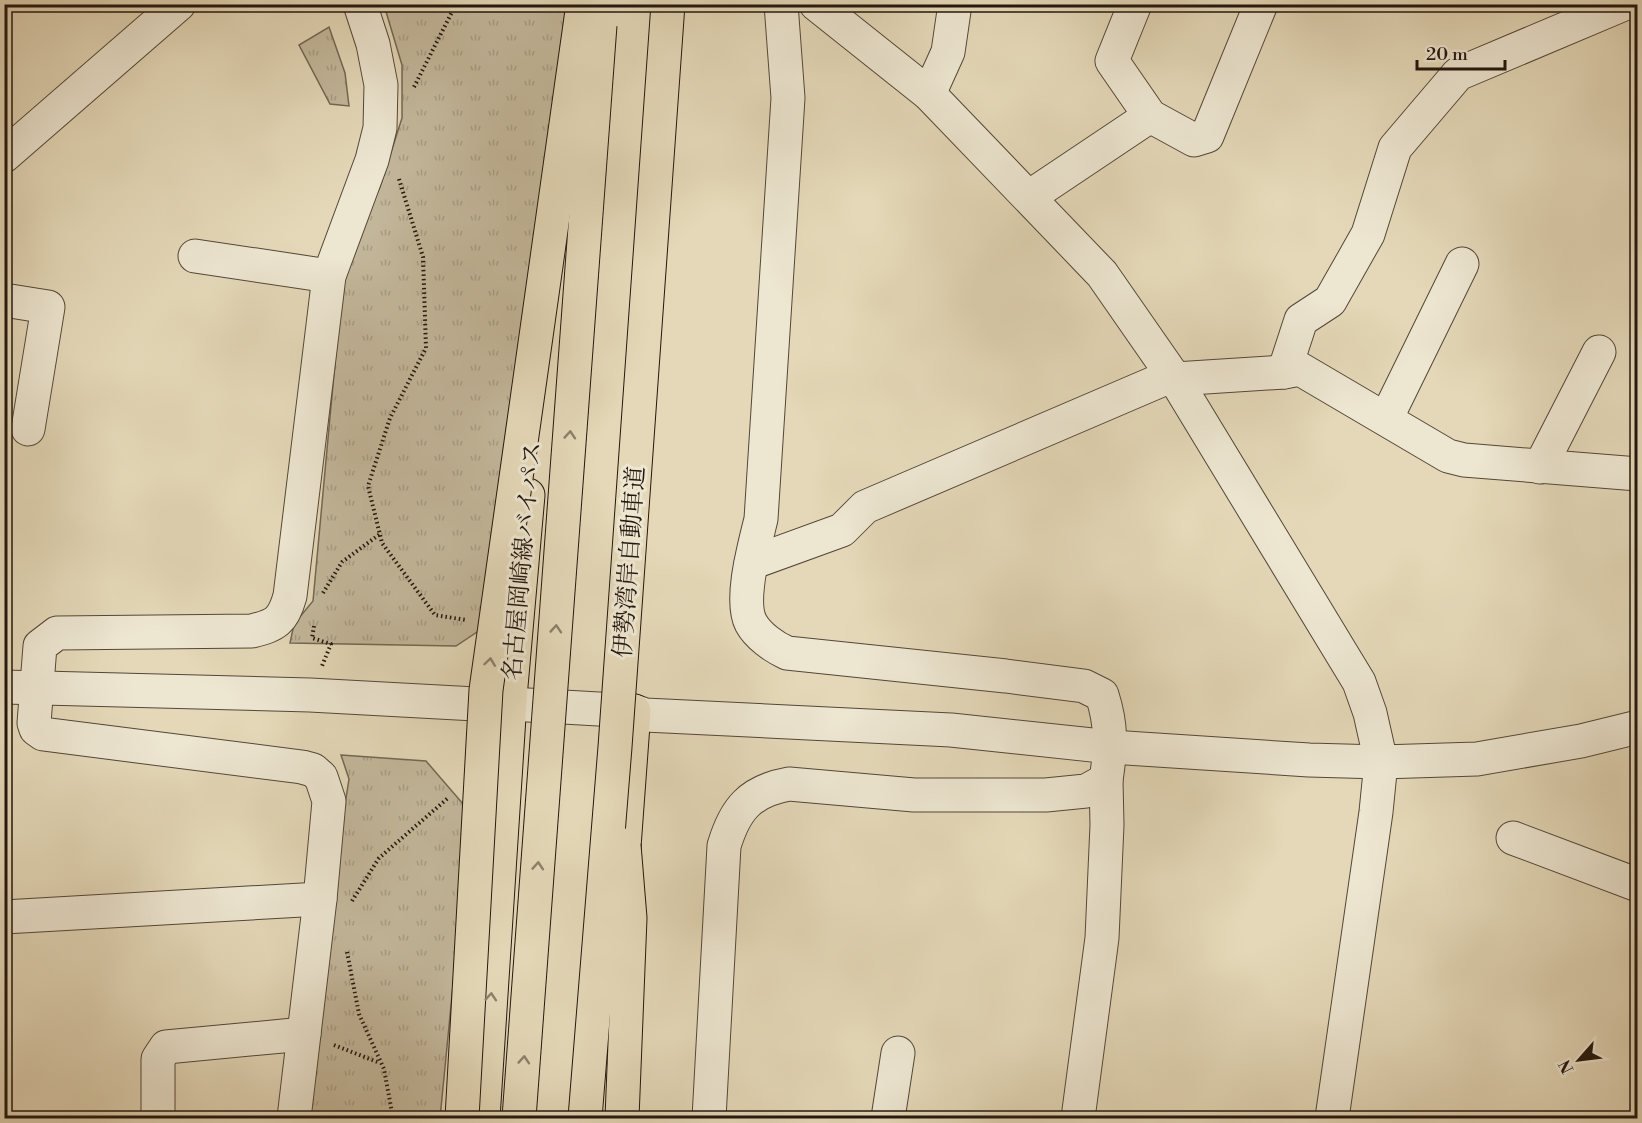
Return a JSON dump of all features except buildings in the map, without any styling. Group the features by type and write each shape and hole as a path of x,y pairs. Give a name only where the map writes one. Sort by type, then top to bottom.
{"main road":[{"name":"名古屋岡崎線バイパス","path":"483,1119 502,704 571,4"},
{"path":"462,1119 486,690 583,4"},
{"path":"519,1119 602,4"},
{"name":"伊勢湾岸自動車道","path":"585,1119 615,747 668,4"},
{"path":"614,1119 682,4"},
{"path":"457,1119 502,704"},
{"path":"602,1119 639,713"},
{"path":"615,747 630,918 622,1119"}],"street":[{"path":"4,156 179,4"},
{"path":"294,1119 304,1034 334,903 329,801 321,777 313,770 302,767 43,734 36,729 33,723 47,688 40,646 57,633 252,631 268,627 279,621 286,610 290,596 329,276 372,160 380,128 381,85 373,44 360,4"},
{"path":"781,4 788,98 761,519 751,563 746,604 752,623 775,647 787,653 1006,676 1084,687 1102,695 1109,717 1111,747 1106,780 1107,825 1102,938 1078,1119"},
{"path":"816,4 929,94 1102,274 1174,377 1359,682 1370,713 1381,762 1376,812 1332,1119"},
{"path":"929,94 948,52 955,4"},
{"path":"1135,4 1112,61 1150,116 1194,140 1207,136 1261,4"},
{"path":"1284,372 1301,320 1330,301 1368,234 1395,148 1458,74 1624,4"},
{"path":"1029,197 1150,116"},
{"path":"195,256 329,276"},
{"path":"1386,419 1462,264"},
{"path":"4,300 48,307 28,429"},
{"path":"1540,467 1599,352"},
{"path":"751,563 842,530 866,507 1174,377 1284,372 1300,369 1448,456 1464,460 1638,474"},
{"path":"4,687 310,695 502,704 951,730 1111,747 1309,760 1381,762 1477,759 1581,741 1638,727"},
{"path":"709,1119 724,846 729,829 742,806 765,790 789,784 914,795 1046,795 1086,791 1106,780"},
{"path":"1513,838 1638,885"},
{"path":"4,917 334,903"},
{"path":"159,1119 158,1059 166,1047 304,1034"},
{"path":"888,1119 898,1053"}],"path":[{"path":"409,96 456,4"},
{"path":"396,168 423,257 426,348 390,418 368,486 382,543 435,615 467,621"},
{"path":"320,599 342,562 380,534"},
{"path":"310,695 331,644 312,638 316,618"},
{"path":"334,903 379,858 453,793"},
{"path":"347,950 359,1014 381,1063 393,1119"},
{"path":"304,1034 381,1063"}],"green space":[{"path":"384,5 577,5 504,614 456,646 290,643 294,624 313,601 341,298 348,251 380,187 402,118 402,65"},
{"path":"329,27 345,73 349,106 330,104 299,45"},
{"path":"341,755 426,761 470,812 440,1118 295,1118 349,779"}]}
